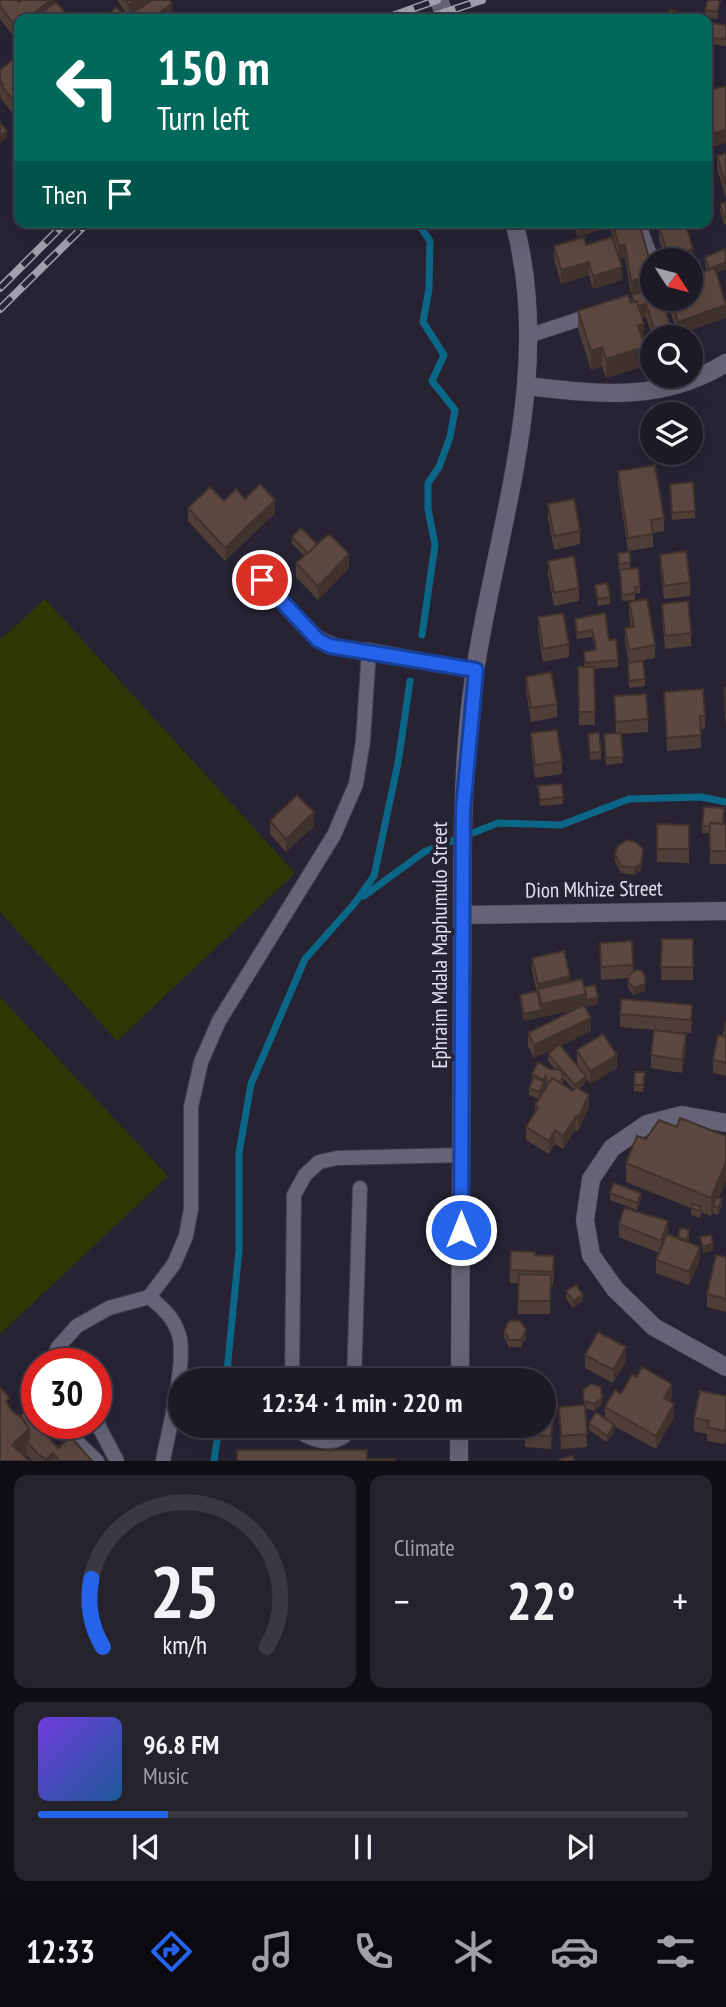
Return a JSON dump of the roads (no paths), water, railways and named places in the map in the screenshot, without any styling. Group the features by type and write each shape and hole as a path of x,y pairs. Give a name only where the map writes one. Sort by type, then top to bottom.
{"street":[{"name":"Ephraim Mdala Maphumulo Street","path":"460,1368 463,810 476,670 527,386 528,336 523,254 516,228"},
{"path":"527,386 610,395 663,390 710,373 726,363"},
{"name":"Dion Mkhize Street","path":"463,915 726,911"},
{"path":"726,1123 682,1115 647,1124 612,1148 591,1179 585,1220 591,1255 615,1289 654,1327 726,1367"},
{"path":"459,1438 459,1461"}],"lane":[{"path":"640,228 647,248"},
{"path":"528,336 604,312"},
{"path":"262,580 318,640 345,650 369,650 476,670"},
{"path":"58,1347 78,1326 109,1308 149,1297 174,1264 186,1236 191,1209 191,1107 201,1062 219,1021 334,835 356,784 363,741 369,650"},
{"path":"292,1368 294,1195 305,1175 319,1162 337,1158 461,1155"},
{"path":"354,1368 360,1188"},
{"path":"149,1297 169,1313 180,1337 180,1363 163,1461"},
{"path":"307,1438 343,1438"},
{"path":"74,1439 97,1461"},
{"path":"105,1439 117,1461"}],"waterway":[{"path":"421,228 430,241 429,289 423,322 444,355 432,381 455,410 450,437 439,467 428,483 428,509 435,545 422,635"},
{"path":"227,1368 239,1250 239,1153 251,1084 305,959 354,904 374,876 398,763 410,681"},
{"path":"364,896 424,852 498,823 561,825 629,799 701,797 726,802"},
{"path":"214,1461 217,1438"}],"railway":[{"path":"398,14 437,0"},
{"path":"440,14 482,0"},
{"path":"0,288 60,228"},
{"path":"0,309 82,228"}]}
